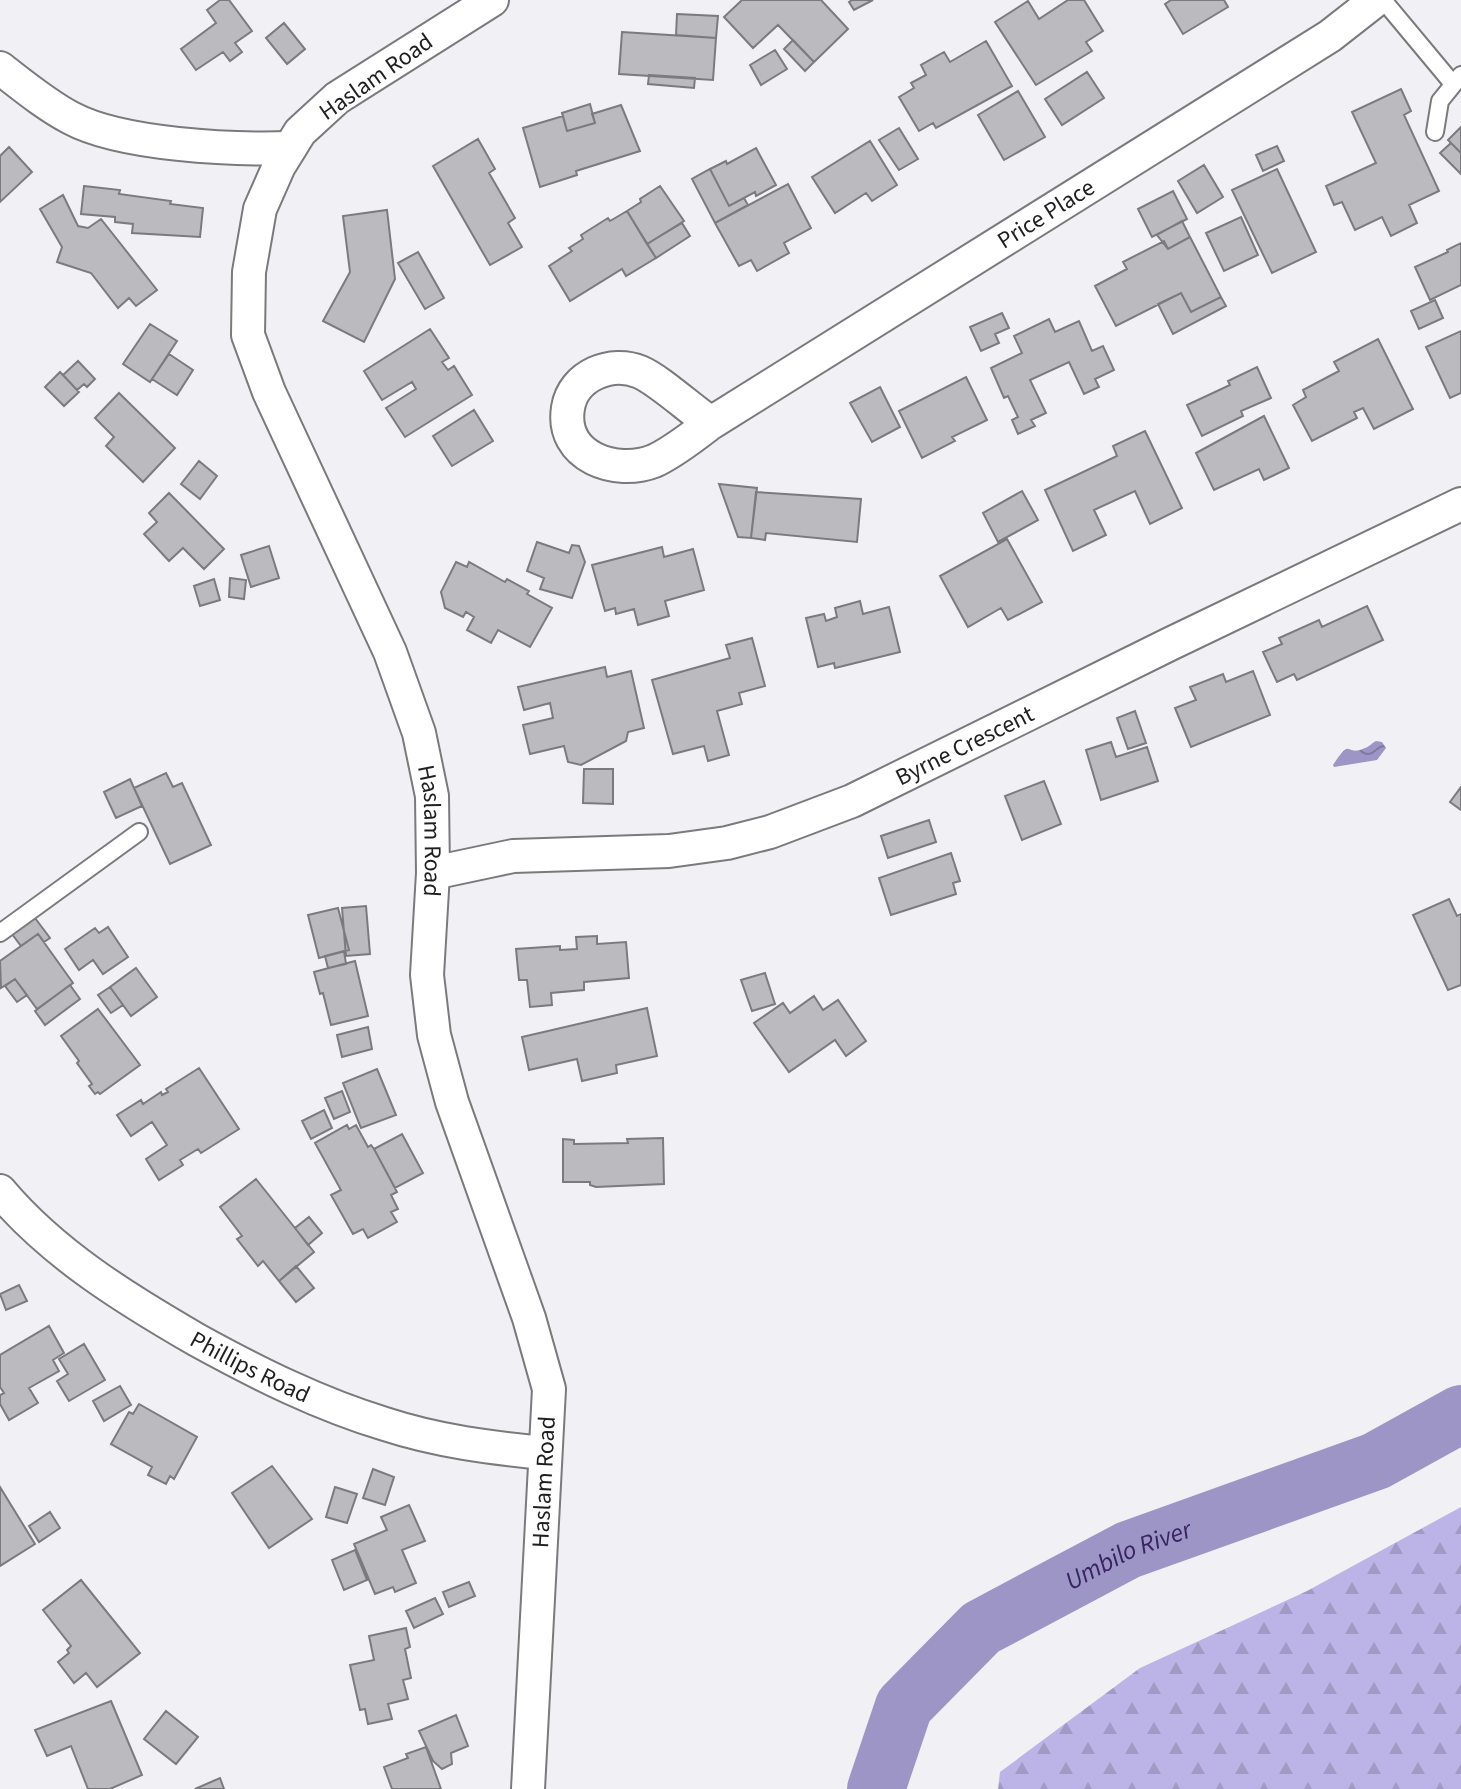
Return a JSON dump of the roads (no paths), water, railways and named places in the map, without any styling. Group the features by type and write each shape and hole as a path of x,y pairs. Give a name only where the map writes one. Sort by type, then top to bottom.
{"street":[{"name":"Haslam Road","path":"492,0 337,98 300,132 260,209 249,272 248,335 269,392 390,652 414,719 432,796 433,873 427,975 434,1035 452,1102 529,1318 549,1389 528,1789"},
{"name":"Price Place","path":"711,423 1330,36 1376,0"},
{"path":"0,68 70,118 110,134 253,149 290,148"},
{"name":"Byrne Crescent","path":"433,873 513,856 669,851 727,843 770,832 852,801 1461,504"},
{"name":"Phillips Road","path":"0,1191 23,1218 132,1303 226,1356 312,1398 386,1425 481,1447 545,1453"}],"lane":[{"path":"1383,0 1457,80 1440,101 1435,132"},
{"path":"0,933 139,832"}],"water":[{"path":"1376,741 1382,742 1386,748 1377,760 1334,767 1346,749 1358,750"}],"waterway":[{"name":"Umbilo River","path":"876,1789 904,1706 981,1628 1128,1550 1376,1461 1461,1414"}]}
